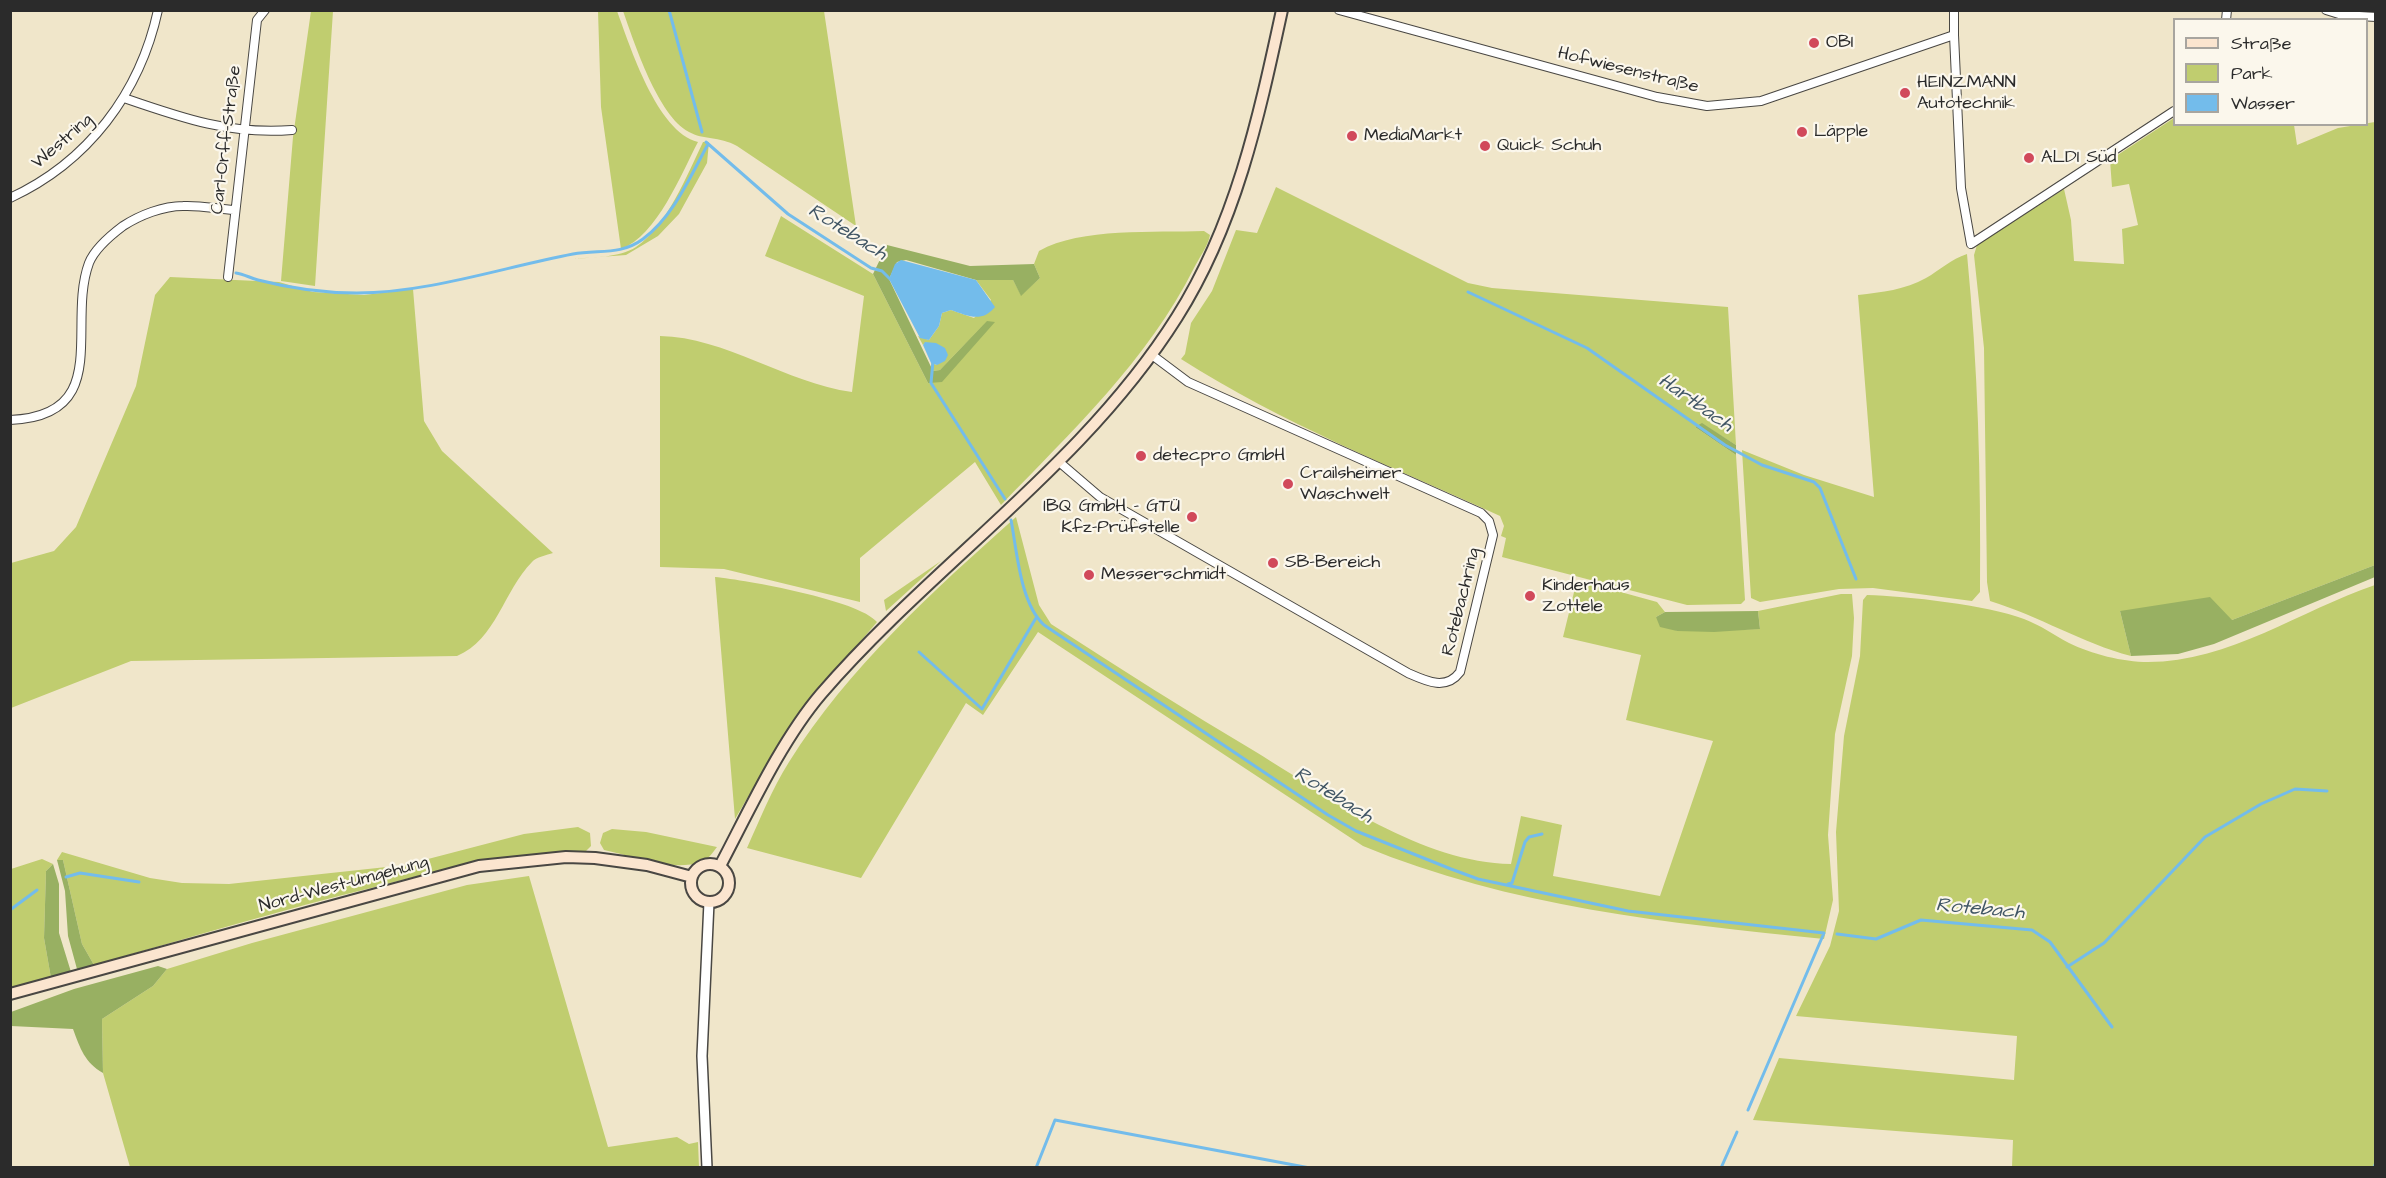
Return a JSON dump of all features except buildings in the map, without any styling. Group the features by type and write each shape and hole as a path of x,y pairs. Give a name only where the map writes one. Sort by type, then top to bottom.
{"main road":[{"path":"720,866 793,735 819,697 857,653 1102,416 1152,355 1194,288 1235,194 1253,140 1282,10"},
{"name":"Nord-West-Umgehung","path":"10,994 479,866 566,857 595,858 647,865 692,877"},
{"path":"703,865 720,866 729,877 729,887 722,899 709,902 695,895 691,886 692,877 703,865"}],"street":[{"name":"Westring","path":"10,198 34,186 68,162 105,127 124,98 146,54 158,10"},
{"name":"Carl-Orff-Straße","path":"228,277 257,20 265,10"},
{"name":"Hofwiesenstraße","path":"1339,10 1657,98 1707,106 1761,101 1954,35"},
{"path":"1954,10 1961,188 1971,244 2173,112"},
{"path":"2326,10 2342,15 2375,17 2374,10"},
{"path":"124,98 198,123 243,130 292,129"},
{"path":"10,420 36,416 54,410 72,390 80,366 85,277 92,257 105,241 136,219 169,207 234,210"},
{"name":"Rotebachring","path":"1058,461 1100,497 1398,668 1424,680 1443,684 1454,680 1460,672 1490,555 1493,535 1489,521 1480,513 1339,447 1188,382 1152,355"},
{"path":"707,1167 702,1056 709,902"}],"green space":[{"path":"311,11 333,11 315,286 281,281 293,137"},
{"path":"598,11 617,11 647,86 658,105 683,135 698,142 657,218 634,242 621,249 601,107"},
{"path":"623,11 824,11 856,226 737,146 694,134 678,123 667,111 648,77"},
{"path":"2173,119 2173,126 2294,126 2297,145 2338,128 2368,126 2368,123 2375,122 2375,565 2232,620 2120,611 2131,656 2095,644 1990,601 1987,582 1984,348 1974,255 1977,245 2064,189 2071,220 2074,261 2124,264 2122,229 2138,225 2129,184 2112,187 2110,160"},
{"path":"703,142 709,142 707,163 679,214 658,236 626,255 599,257 629,251 647,238 667,213"},
{"path":"1276,187 1468,283 1492,288 1728,307 1736,445 1702,424 1695,427 1736,455 1745,600 1741,604 1687,605 1502,557 1506,538 1501,536 1504,526 1500,516 1298,424 1258,404 1181,359 1185,354 1191,323 1212,291 1236,230 1257,233"},
{"path":"781,216 873,274 928,383 987,321 940,370 933,371 931,363 937,365 926,342 923,345 918,336 929,340 939,326 942,313 951,310 974,318 991,300 976,280 1013,280 1021,295 1040,278 1034,264 1039,251 1056,243 1076,238 1119,233 1204,231 1210,235 1175,302 1154,334 1081,422 1001,505 975,462 860,558 860,602 724,569 660,567 660,336 684,338 708,344 803,380 852,392 864,296 765,256"},
{"path":"887,245 970,266 1034,264 1040,278 1021,296 1013,280 976,280 906,260 897,262 889,279 933,371 940,370 987,321 995,322 942,382 928,383 873,274"},
{"path":"1967,254 1978,423 1980,592 1972,601 1873,588 1839,589 1760,602 1751,598 1742,450 1804,475 1874,497 1858,295 1910,285"},
{"path":"170,277 279,282 313,292 364,295 413,289 424,421 442,451 553,553 534,560 522,573 490,627 470,649 457,656 131,661 11,708 11,563 54,551 76,527 136,386 155,295"},
{"path":"1702,423 1736,445 1736,455 1695,427"},
{"path":"1016,517 1039,605 1051,624 1346,807 1411,840 1445,852 1478,861 1511,864 1521,816 1562,825 1553,876 1660,896 1713,741 1626,720 1641,655 1563,637 1577,580 1657,602 1665,612 1656,617 1677,631 1760,629 1758,611 1841,594 1852,594 1854,618 1852,656 1835,734 1828,835 1833,900 1824,939 1648,919 1532,898 1419,867 1363,846 1038,632 983,715 966,703 861,878 747,848 783,772 812,727 838,694 865,662 924,602"},
{"path":"941,561 886,611 884,600"},
{"path":"2375,565 2375,577 2214,644 2178,654 2131,656 2120,611 2210,597 2232,620"},
{"path":"715,577 801,592 848,606 877,622 813,697 765,768 735,819"},
{"path":"2375,585 2375,1167 2012,1167 2013,1140 1753,1120 1779,1058 2014,1080 2017,1036 1796,1016 1830,946 1839,911 1836,832 1844,736 1860,656 1863,600 1867,595 1924,599 1990,609 2030,621 2087,651 2118,659 2148,662 2178,660 2236,644"},
{"path":"1758,611 1760,629 1714,632 1677,631 1660,627 1656,617 1665,612"},
{"path":"578,827 590,833 591,846 585,852 505,858 454,868 234,924 94,965 82,944 63,860 57,860 62,852 150,878 182,883 229,884 405,865 524,834"},
{"path":"612,829 646,832 717,847 708,858 701,862 689,865 665,864 604,850 600,843 603,833"},
{"path":"42,859 53,864 46,871 44,938 51,978 11,988 11,869"},
{"path":"57,860 63,860 82,944 94,965 77,969 68,936 65,891"},
{"path":"53,864 59,884 59,933 71,972 51,978 44,938 46,871"},
{"path":"529,876 608,1147 677,1137 689,1144 698,1142 699,1167 130,1167 103,1073 102,1019 153,986 167,969 252,943 467,885"},
{"path":"158,966 167,969 153,986 102,1019 103,1073 87,1060 73,1029 11,1026 11,1012 74,989"}],"water":[{"path":"901,260 976,280 995,307 980,317 951,310 942,313 939,326 929,340 920,338 889,279 895,264"},
{"path":"925,342 936,343 945,348 948,355 945,361 937,365 931,363 923,345"}],"waterway":[{"name":"Rotebach","path":"669,10 702,132"},
{"name":"Rotebach","path":"706,142 788,214 871,268 882,271 890,279"},
{"path":"236,273 270,283 307,289 345,293 384,292 438,284 573,254 626,248 643,239 663,220 680,196 707,146"},
{"name":"Hartbach","path":"1468,292 1587,348 1725,445 1762,465 1814,482 1820,488 1856,579"},
{"name":"Rotebach","path":"933,361 931,383 1005,499"},
{"name":"Rotebach","path":"1011,520 1025,590 1030,604 1044,625 1328,815 1356,831 1478,879 1628,911 1824,933 1748,1110"},
{"path":"919,652 982,709 1036,618"},
{"path":"2067,967 2104,943 2205,837 2261,804 2295,789 2327,791"},
{"path":"1508,884 1512,883 1525,842 1529,837 1542,834"},
{"path":"66,877 80,873 139,882"},
{"path":"10,910 37,890"},
{"name":"Rotebach","path":"1837,934 1876,939 1921,920 2032,930 2050,942 2112,1027"},
{"path":"1036,1168 1055,1120 1310,1168"},
{"path":"1721,1168 1737,1132"},
{"path":"2374,1168 2376,1162"}],"place":[{"name":"OBI","path":"1814,43"},
{"name":"HEINZMANN Autotechnik","path":"1905,93"},
{"name":"Läpple","path":"1802,132"},
{"name":"MediaMarkt","path":"1352,136"},
{"name":"Quick Schuh","path":"1485,146"},
{"name":"ALDI Süd","path":"2029,158"},
{"name":"detecpro GmbH","path":"1141,456"},
{"name":"Crailsheimer Waschwelt","path":"1288,484"},
{"name":"IBQ GmbH - GTÜ Kfz-Prüfstelle","path":"1192,517"},
{"name":"SB-Bereich","path":"1273,563"},
{"name":"Messerschmidt","path":"1089,575"},
{"name":"Kinderhaus Zottele","path":"1530,596"}]}
